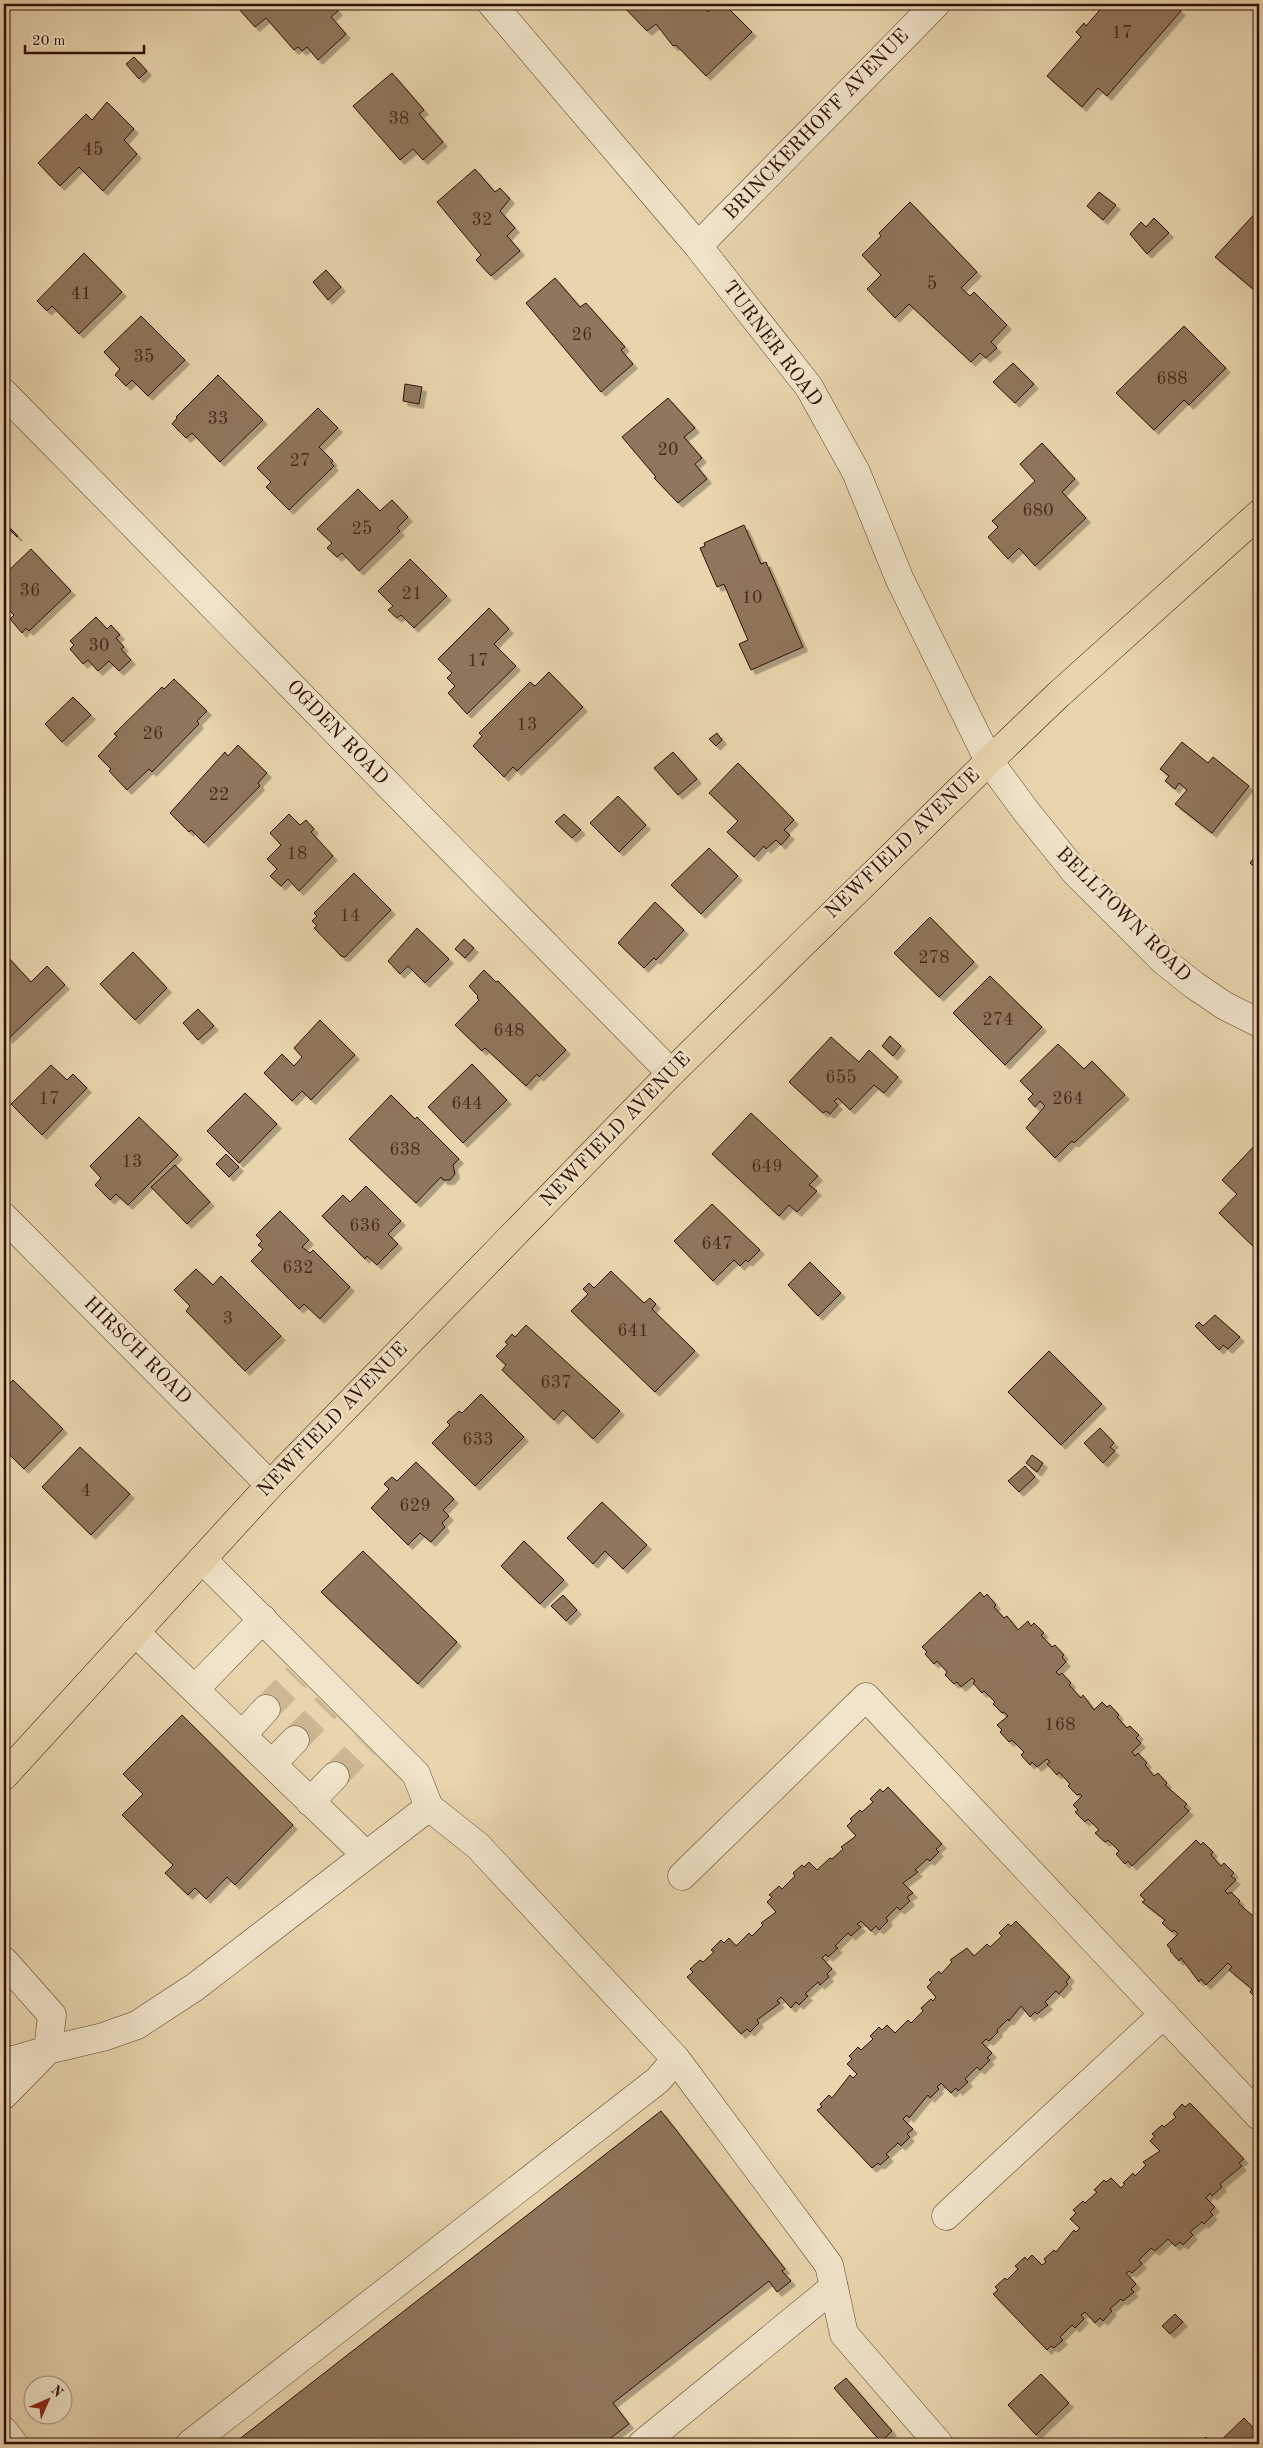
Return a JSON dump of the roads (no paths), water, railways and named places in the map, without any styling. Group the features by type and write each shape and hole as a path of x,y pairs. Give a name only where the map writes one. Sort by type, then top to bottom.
{"main road":[{"name":"NEWFIELD AVENUE","path":"4,1776 270,1485 671,1073 1058,695 1259,514"}],"street":[{"name":"TURNER ROAD","path":"492,4 698,246 809,387 856,472 900,580 989,761"},
{"name":"BRINCKERHOFF AVENUE","path":"698,246 936,4"},
{"name":"OGDEN ROAD","path":"4,393 671,1073"},
{"name":"BELLTOWN ROAD","path":"989,761 1075,872 1165,962 1225,1006 1259,1023"},
{"name":"HIRSCH ROAD","path":"4,1217 270,1485"},
{"path":"202,1559 263,1620 303,1671 333,1702 370,1739 416,1774 429,1807 478,1846 676,2059 829,2266 844,2334 939,2444"},
{"path":"195,1689 263,1620"},
{"path":"135,1632 366,1855"},
{"path":"682,1876 866,1697 1259,2116"},
{"path":"242,1735 266,1709"},
{"path":"272,1764 295,1740"},
{"path":"310,1802 335,1776"},
{"path":"4,2058 7,2062 137,2026 195,1987 429,1807"},
{"path":"4,1961 52,2016 48,2050 4,2095"},
{"path":"946,2216 1164,2014"},
{"path":"190,2444 658,2080 676,2059"},
{"path":"642,2444 834,2286"},
{"path":"4,2431 14,2444"}],"tunnel":[{"path":"266,1709 297,1677"},
{"path":"295,1740 327,1707"},
{"path":"335,1776 365,1745"}]}
